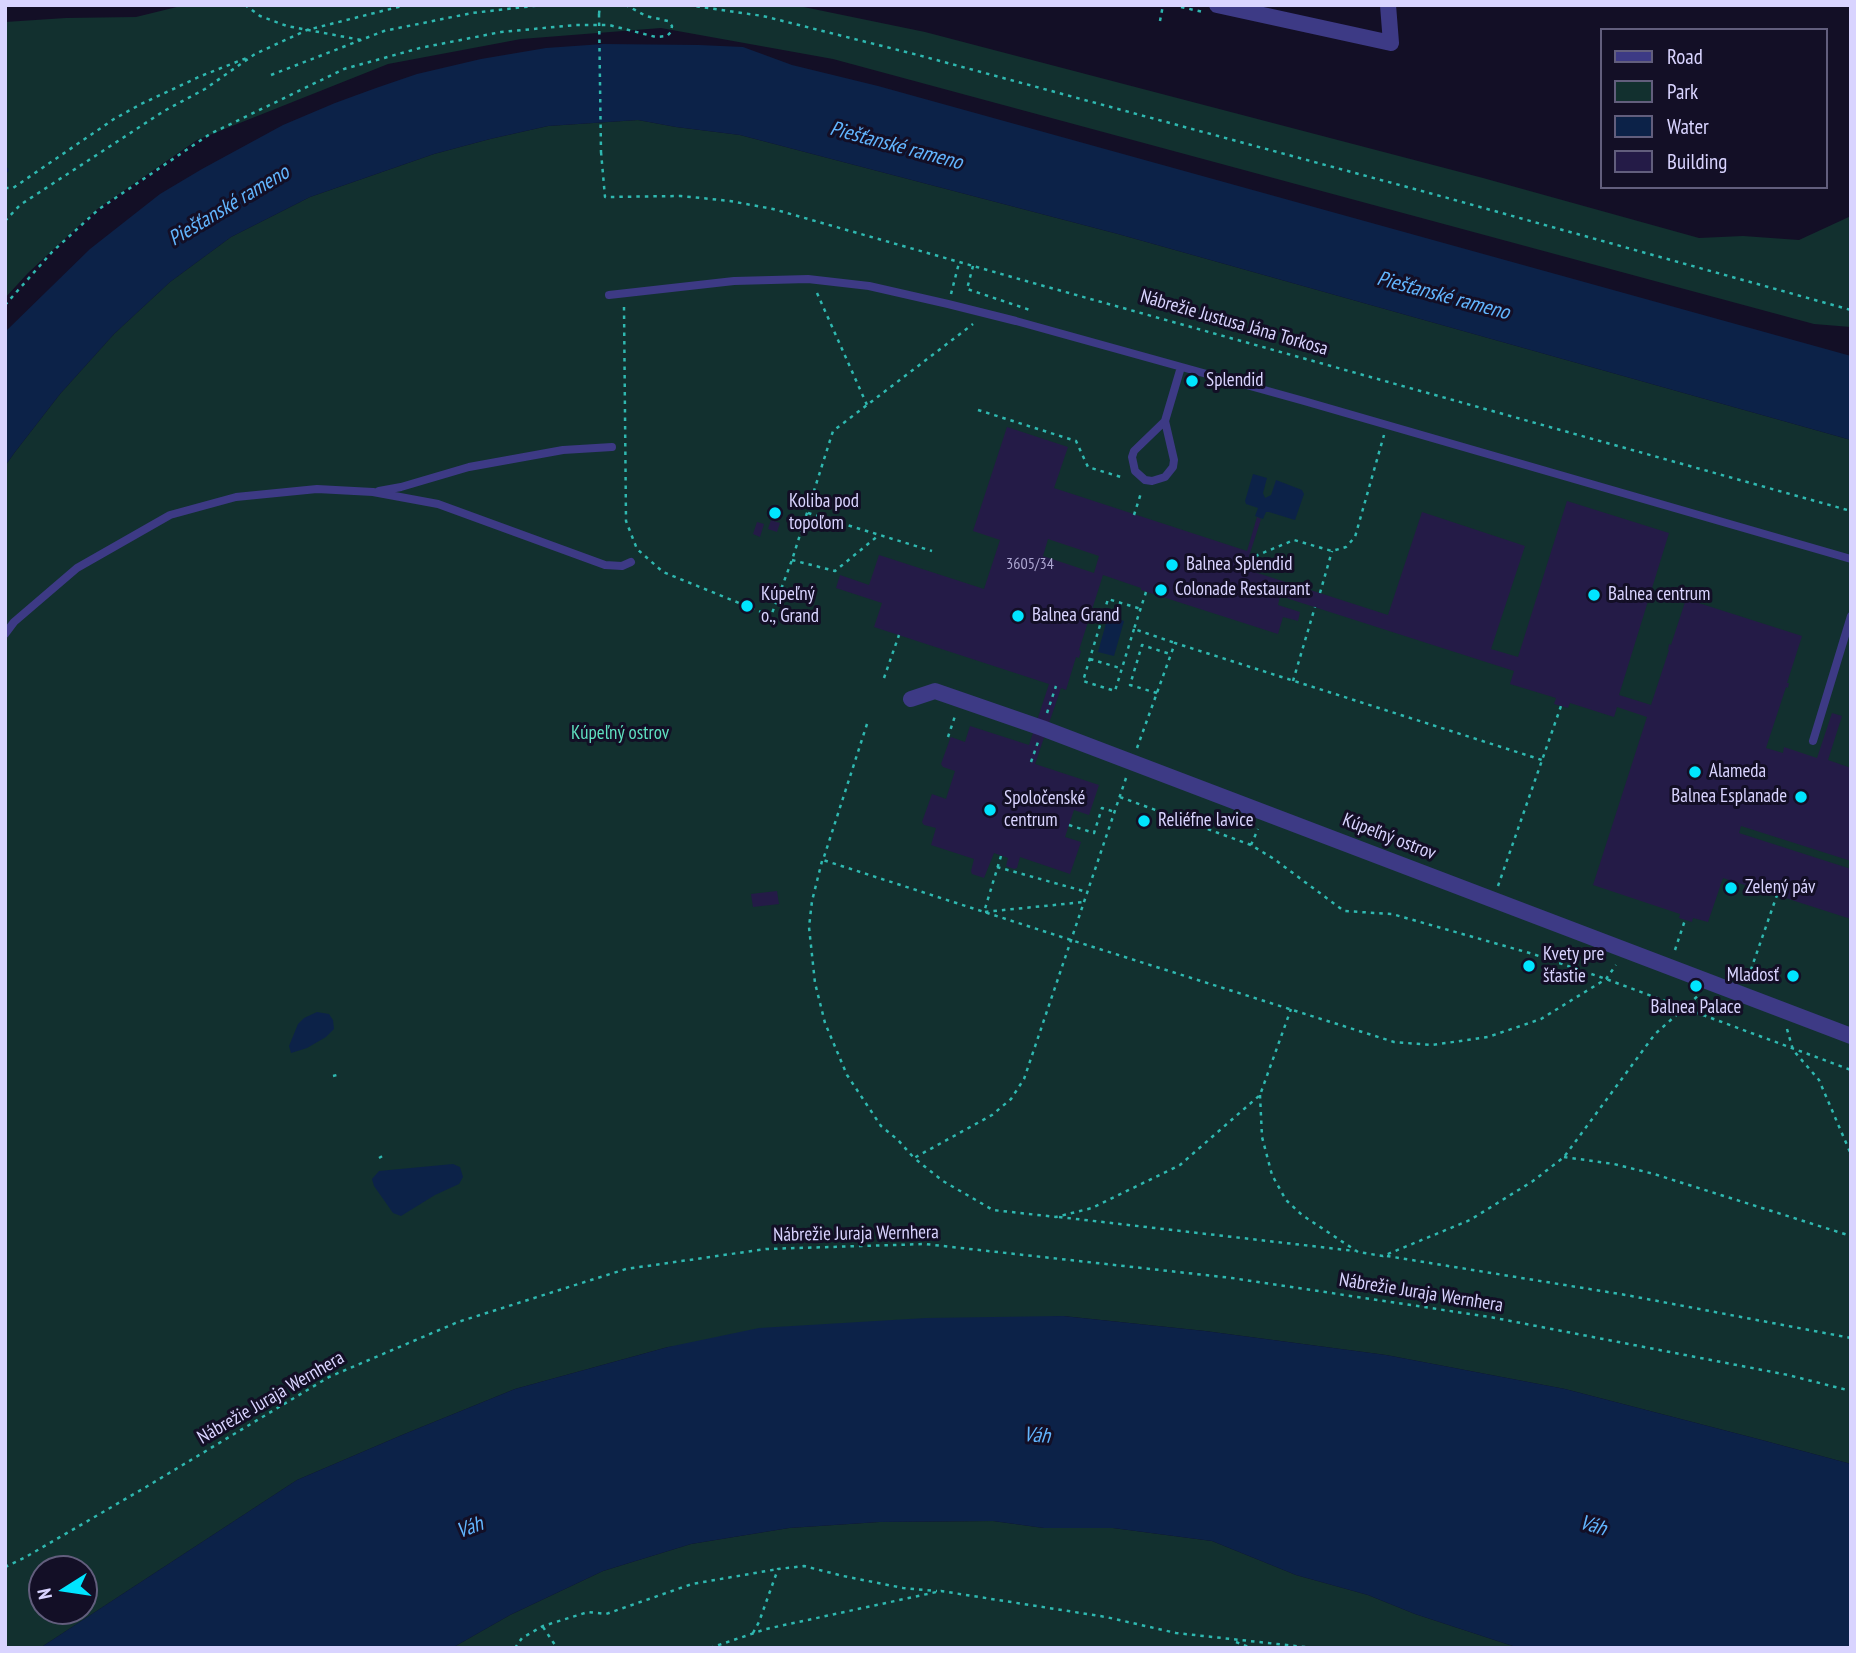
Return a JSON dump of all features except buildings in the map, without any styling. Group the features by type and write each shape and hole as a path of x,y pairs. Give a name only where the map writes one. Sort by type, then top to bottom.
{"street":[{"path":"1217,5 1391,43 1388,5"},
{"name":"Kúpeľný ostrov","path":"911,699 935,691 1042,728 1851,1036"}],"lane":[{"path":"609,295 734,281 808,279 869,286 948,304 1181,367 1851,559"},
{"path":"1165,421 1134,450 1132,457 1135,471 1144,482 1165,477 1173,467 1174,460 1165,421 1181,367"},
{"path":"373,492 401,487 468,467 563,450 612,447"},
{"path":"5,634 14,622 77,568 170,516 236,497 317,489 373,492 438,504 606,565 622,566 631,562"},
{"path":"1813,741 1847,643 1851,616"}],"path":[{"path":"245,5 269,20 361,40"},
{"path":"5,188 13,188 114,119 201,76 307,30 406,5"},
{"path":"271,75 384,31 472,13 542,5"},
{"name":"Nábrežie Justusa Jána Torkosa","path":"600,5 601,152 605,197 681,196 772,209 1851,511"},
{"path":"5,305 52,252 99,209 210,134 344,69 420,48 501,32 576,25 609,26 656,37 667,36 671,32 668,21 646,16 626,5"},
{"path":"688,5 762,16 918,55 1851,310"},
{"path":"1160,21 1163,5"},
{"path":"5,221 20,205 163,111 205,89 255,54"},
{"path":"954,278 959,262"},
{"path":"973,266 967,289 1040,314"},
{"path":"816,291 867,405"},
{"path":"624,302 626,521 638,549 663,572 771,616 834,431 973,324 960,321"},
{"path":"978,410 1076,441 1088,467 1144,482 1134,515"},
{"path":"1249,570 1253,557 1294,540 1332,551 1346,547 1355,537 1387,425"},
{"path":"807,513 932,551"},
{"path":"792,560 835,571 880,535"},
{"path":"1320,593 1332,551"},
{"path":"1141,609 1108,599 1083,681 1115,691 1134,629 1141,609 1146,592"},
{"path":"1293,681 1315,607"},
{"path":"1134,629 1542,760"},
{"path":"884,678 899,635"},
{"path":"914,1158 992,1115 1011,1099 1024,1079 1131,763 1175,643"},
{"path":"1157,693 1130,685 1142,645 1171,654"},
{"path":"1090,659 1122,668"},
{"path":"948,737 960,699"},
{"path":"1494,899 1561,706"},
{"path":"867,724 812,901 809,927 815,983 825,1023 847,1075 881,1126 943,1181 993,1210 1383,1255 1626,1295 1851,1338"},
{"path":"1120,797 1251,845 1344,911 1392,914 1534,954 1851,1070"},
{"path":"1069,825 1094,833 1102,808 1115,812"},
{"path":"984,912 1001,856"},
{"path":"823,860 1394,1042 1432,1045 1488,1037 1541,1019 1606,979 1626,950"},
{"path":"998,867 1087,892"},
{"path":"1742,994 1777,895"},
{"path":"984,912 1084,902"},
{"path":"1669,966 1685,920"},
{"path":"1383,1255 1470,1220 1533,1181 1564,1157 1656,1034 1714,983"},
{"path":"1291,1009 1260,1095 1262,1137 1272,1175 1286,1200 1358,1252"},
{"path":"1781,1009 1793,1049 1819,1080 1851,1159"},
{"path":"333,1076 341,1074"},
{"path":"1056,1217 1092,1208 1180,1165 1260,1095"},
{"path":"379,1158 386,1154"},
{"path":"1564,1157 1614,1164 1654,1174 1851,1236"},
{"name":"Nábrežie Juraja Wernhera","path":"5,1567 329,1377 458,1322 626,1269 766,1249 925,1244 1232,1278 1490,1317 1787,1375 1851,1391"},
{"path":"515,1648 522,1638 543,1626 588,1612 606,1614 692,1584 804,1566 903,1588 940,1591 1105,1617 1177,1633 1314,1648"},
{"path":"753,1633 778,1569"},
{"path":"710,1648 766,1629 940,1591"},
{"path":"543,1626 557,1648"},
{"path":"1233,1640 1251,1648"}],"green space":[{"path":"185,5 794,5 925,32 1483,178 1699,238 1743,236 1799,240 1851,216 1851,327 1814,324 833,59 661,28 521,39 388,64 197,140 96,210 5,298 5,22 136,17"},
{"name":"Kúpeľný ostrov","path":"638,120 740,135 1118,234 1851,440 1851,1464 1565,1389 1386,1355 1205,1331 1063,1316 668,1347 515,1389 297,1480 98,1610 98,1555 28,1555 28,1625 75,1625 40,1648 5,1648 5,466 60,394 114,334 170,282 231,237 310,197 434,154 548,126"},
{"path":"993,1521 1044,1528 1113,1528 1212,1541 1296,1575 1368,1595 1415,1614 1519,1648 452,1648 510,1615 603,1571 691,1544 789,1528 879,1522"}],"water":[{"name":"Piešťanské rameno","path":"603,44 743,47 792,65 878,86 1851,356 1851,440 1118,234 740,135 638,120 548,126 434,154 310,197 231,237 170,282 114,334 60,394 5,466 5,332 90,249 160,194 283,125 417,74 546,48"},
{"path":"1253,474 1267,478 1263,493 1265,498 1271,495 1276,480 1302,490 1304,494 1295,520 1269,512 1266,512 1263,519 1255,516 1258,508 1246,504 1245,501"},
{"path":"1108,616 1124,621 1114,656 1098,652"},
{"path":"317,1012 329,1014 334,1029 307,1048 291,1053 289,1046 298,1024"},
{"path":"453,1164 460,1167 463,1177 459,1184 401,1216 393,1213 372,1179 379,1171"},
{"name":"Váh","path":"1063,1316 1205,1331 1386,1355 1565,1389 1851,1464 1851,1648 1519,1648 1415,1614 1368,1595 1296,1575 1212,1541 1113,1528 1044,1528 993,1521 879,1522 789,1528 691,1544 603,1571 510,1615 452,1648 40,1648 75,1625 98,1625 98,1610 297,1480 515,1389 668,1347 759,1328 926,1318"}],"place":[{"name":"Splendid","path":"1192,381"},
{"name":"Koliba pod topoľom","path":"775,513"},
{"name":"Balnea Splendid","path":"1172,565"},
{"name":"Colonade Restaurant","path":"1161,590"},
{"name":"Balnea centrum","path":"1594,595"},
{"name":"Kúpeľný o., Grand","path":"747,606"},
{"name":"Balnea Grand","path":"1018,616"},
{"name":"Alameda","path":"1695,772"},
{"name":"Balnea Esplanade","path":"1801,797"},
{"name":"Spoločenské centrum","path":"990,810"},
{"name":"Reliéfne lavice","path":"1144,821"},
{"name":"Zelený páv","path":"1731,888"},
{"name":"Kvety pre šťastie","path":"1529,966"},
{"name":"Mladosť","path":"1793,976"},
{"name":"Balnea Palace","path":"1696,986"}]}
